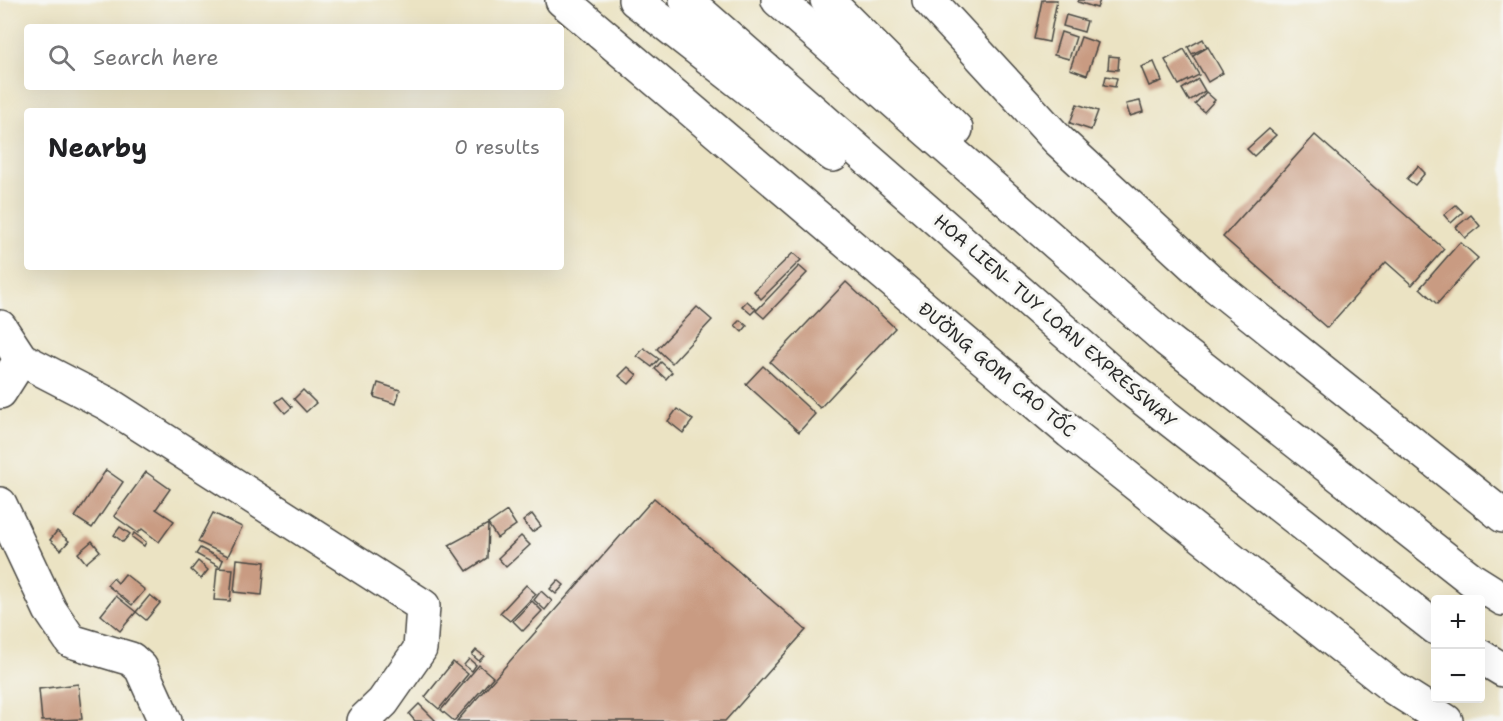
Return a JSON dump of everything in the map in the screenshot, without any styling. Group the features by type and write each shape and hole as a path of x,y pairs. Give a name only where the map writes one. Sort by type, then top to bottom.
{"main road":[{"name":"ĐƯỜNG GOM CAO TỐC","path":"562,0 1070,432 1394,688 1446,721"},
{"path":"635,0 1127,386"},
{"name":"HOA LIEN- TUY LOAN EXPRESSWAY","path":"686,0 1127,386 1431,624"},
{"path":"778,0 1167,340 1471,579 1503,599"},
{"path":"828,0 1167,340"},
{"path":"928,0 1058,140 1216,286 1503,516"},
{"path":"0,327 21,359 108,404 423,606 420,649 383,702 363,721"},
{"path":"0,392 21,359"},
{"path":"0,504 50,610 71,641 131,659 141,668 165,721"},
{"path":"1485,659 1503,670"}],"building":[{"path":"1042,0 1057,0 1049,42 1034,39"},
{"path":"1079,0 1100,0 1097,8 1078,2"},
{"path":"1066,15 1087,21 1084,32 1063,26"},
{"path":"1061,32 1076,37 1069,59 1054,55"},
{"path":"1081,37 1098,43 1087,75 1070,69"},
{"path":"1203,39 1207,47 1192,54 1188,47"},
{"path":"1208,47 1223,73 1208,82 1193,56"},
{"path":"1184,49 1199,75 1179,85 1165,60"},
{"path":"1109,56 1119,57 1118,70 1108,69"},
{"path":"1154,62 1162,81 1149,86 1141,67"},
{"path":"1106,76 1117,78 1115,87 1104,85"},
{"path":"1198,79 1205,91 1189,101 1182,89"},
{"path":"1206,92 1215,100 1204,112 1195,104"},
{"path":"1140,101 1143,112 1130,116 1126,104"},
{"path":"1077,104 1098,111 1091,130 1070,123"},
{"path":"1269,129 1276,135 1254,156 1247,149"},
{"path":"1315,135 1444,249 1412,285 1386,262 1327,328 1223,237"},
{"path":"1418,166 1425,173 1415,185 1407,179"},
{"path":"1456,205 1463,212 1451,223 1444,215"},
{"path":"1471,215 1480,226 1465,238 1456,227"},
{"path":"1460,242 1478,258 1437,304 1420,288"},
{"path":"793,253 801,260 761,299 754,291"},
{"path":"799,266 807,273 764,318 756,311"},
{"path":"846,282 895,328 820,408 770,362"},
{"path":"747,301 756,309 751,314 742,306"},
{"path":"697,307 712,320 672,363 657,349"},
{"path":"740,320 747,326 742,332 735,325"},
{"path":"644,348 659,359 652,367 637,356"},
{"path":"661,362 672,372 666,379 655,369"},
{"path":"763,366 815,414 799,432 746,384"},
{"path":"628,367 637,375 629,384 619,376"},
{"path":"378,383 400,390 396,404 374,397"},
{"path":"303,390 316,403 306,412 294,399"},
{"path":"283,397 292,407 285,413 276,402"},
{"path":"677,409 693,420 683,433 668,421"},
{"path":"106,470 123,482 92,528 75,517"},
{"path":"146,472 170,489 156,509 174,521 159,542 142,529 138,533 114,516"},
{"path":"654,498 806,630 725,721 457,721"},
{"path":"507,511 516,525 497,538 488,524"},
{"path":"213,513 242,527 228,556 198,542"},
{"path":"532,514 541,526 532,532 523,521"},
{"path":"488,524 487,558 467,571 449,545"},
{"path":"120,527 130,534 123,542 114,535"},
{"path":"57,531 69,541 61,550 50,540"},
{"path":"134,533 146,542 144,546 132,537"},
{"path":"521,536 530,545 506,567 498,558"},
{"path":"92,541 100,551 86,563 78,553"},
{"path":"200,548 223,560 220,567 196,554"},
{"path":"237,559 265,562 262,595 234,592"},
{"path":"198,561 208,570 201,579 191,570"},
{"path":"217,568 233,569 230,601 214,600"},
{"path":"125,574 145,590 132,605 107,585 113,578 118,583"},
{"path":"558,580 564,585 556,594 550,589"},
{"path":"526,585 536,594 510,621 500,613"},
{"path":"541,591 552,601 545,610 534,600"},
{"path":"150,595 160,603 146,620 136,612"},
{"path":"116,596 136,612 120,631 101,615"},
{"path":"532,601 542,611 523,631 513,621"},
{"path":"476,650 484,656 479,661 472,655"},
{"path":"469,659 476,665 472,671 464,665"},
{"path":"453,662 468,674 439,709 425,697"},
{"path":"479,665 493,677 454,721 441,710"},
{"path":"78,684 82,719 42,721 39,689"},
{"path":"419,704 436,721 415,721 409,714"}]}
